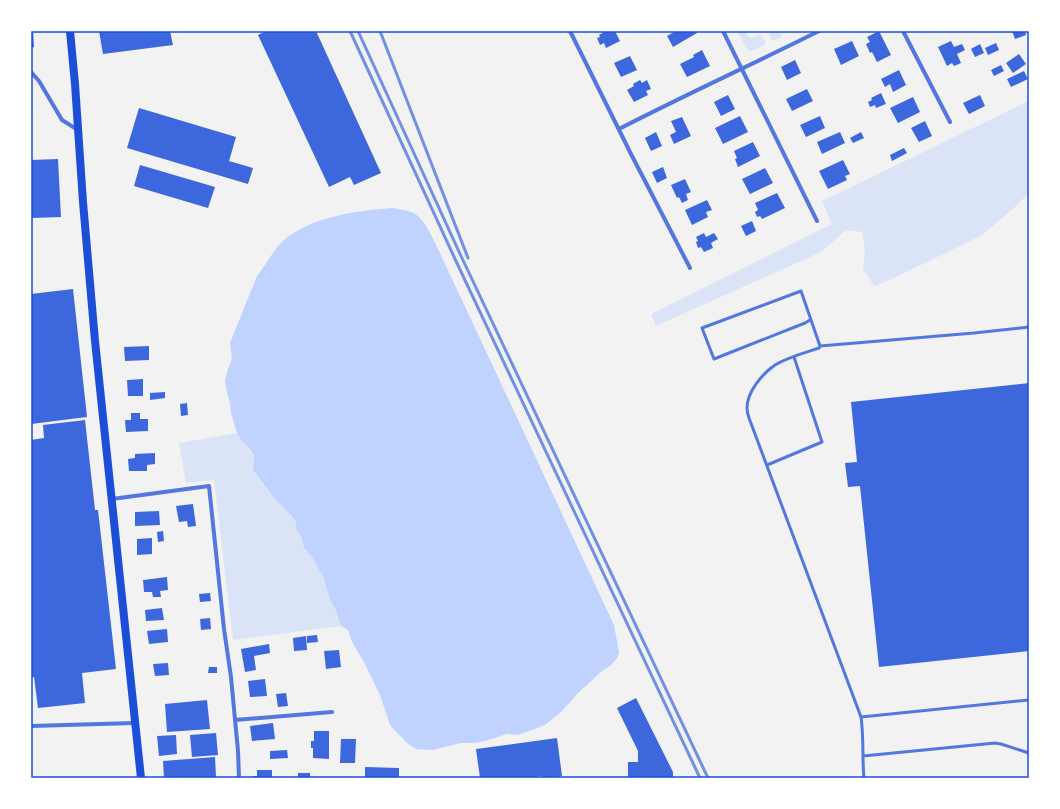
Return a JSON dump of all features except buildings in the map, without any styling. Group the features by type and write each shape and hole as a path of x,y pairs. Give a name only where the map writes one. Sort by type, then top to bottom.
{"main road":[{"path":"70,31 82,202 95,341 140,778"}],"street":[{"path":"570,31 690,268"},
{"path":"723,31 817,221"},
{"path":"619,129 724,76 742,69 819,31"},
{"path":"903,31 950,122"},
{"path":"31,72 39,81 62,120 78,130"},
{"path":"112,499 209,486 224,629 232,677 239,778"},
{"path":"235,720 332,712"},
{"path":"31,726 135,723"}],"lane":[{"path":"810,320 714,359 702,328 801,291 820,346"},
{"path":"864,778 862,756 863,732 861,717 749,418 747,409 748,401 755,386 766,372 779,363 820,346 1029,327"},
{"path":"767,465 822,442 794,357"},
{"path":"861,717 1029,700"},
{"path":"862,756 995,743 1029,753"}],"shaded area":[{"path":"745,31 751,38 761,35 766,44 749,51 738,32"},
{"path":"768,31 779,31 782,37 772,41"},
{"path":"1029,101 1029,193 982,235 888,281 874,286 863,269 865,249 862,232 846,230 821,252 656,326 651,314 832,224 822,201"},
{"path":"237,433 254,455 253,470 274,498 296,522 296,529 301,537 304,548 312,557 323,576 330,600 335,608 341,626 233,640 214,480 186,483 179,443"}],"water":[{"path":"394,208 415,214 426,225 432,236 614,625 619,652 617,658 611,665 579,692 561,712 545,725 518,735 507,734 485,741 461,743 433,750 416,749 407,743 390,725 380,695 365,664 352,642 348,630 341,626 335,608 330,600 323,576 312,557 304,548 301,537 296,529 296,522 274,498 253,470 254,455 237,433 231,413 225,381 232,358 230,343 257,276 283,241 307,226 335,216"}],"railway":[{"path":"350,31 455,259 700,778"},
{"path":"358,31 461,256 708,778"},
{"path":"380,31 468,258"}]}
